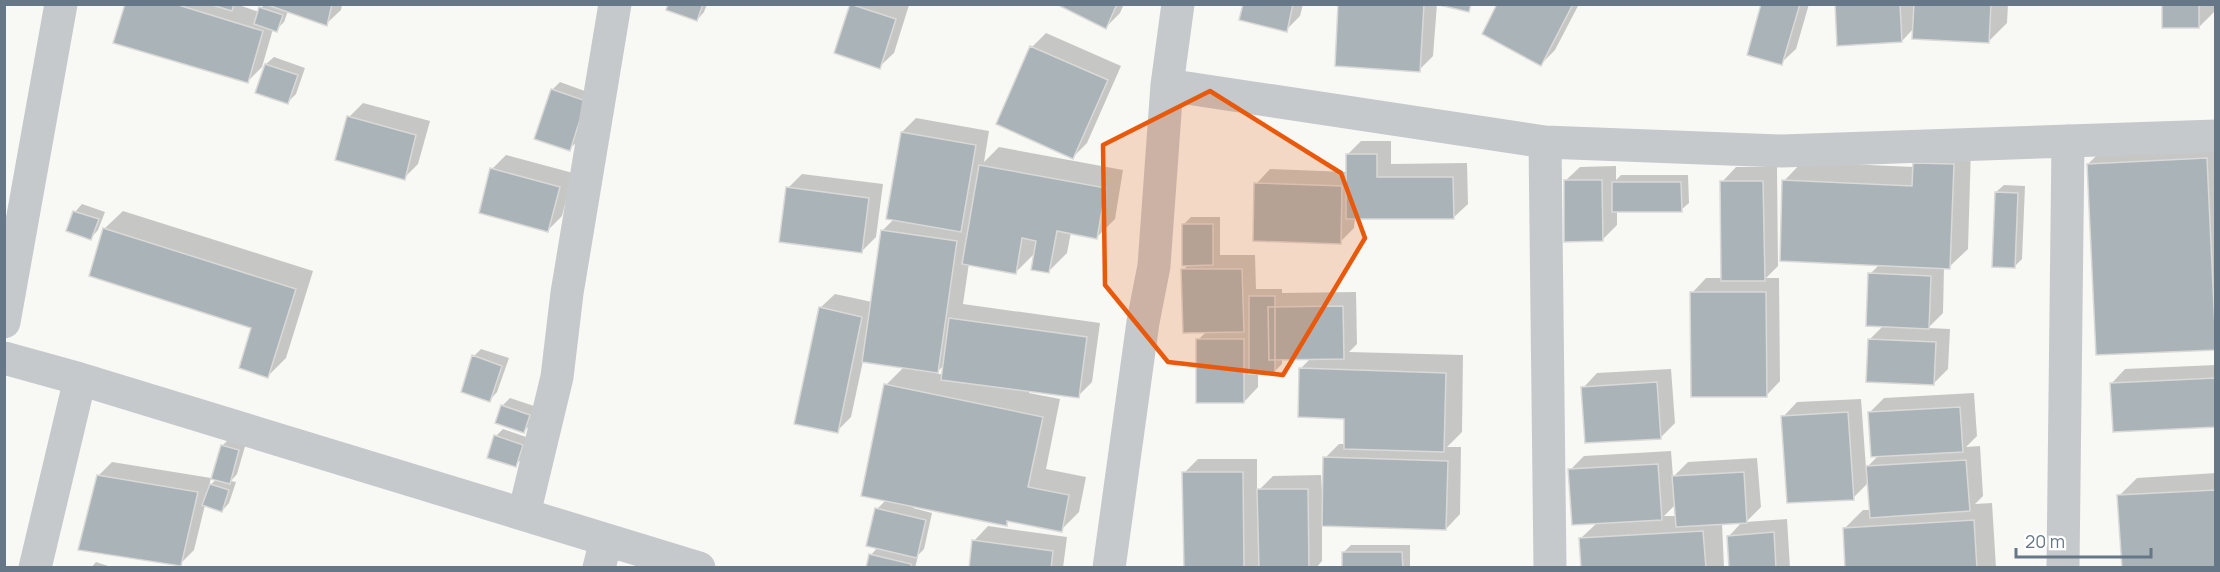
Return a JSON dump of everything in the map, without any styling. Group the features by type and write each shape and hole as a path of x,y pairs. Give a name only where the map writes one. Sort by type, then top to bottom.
{"street":[{"path":"4,322 61,4"},
{"path":"524,514 557,377 567,293 615,4"},
{"path":"1109,567 1143,322 1154,266 1167,85 1178,4"},
{"path":"1167,85 1545,142 1782,151 2216,136"},
{"path":"2063,567 2068,141"},
{"path":"1545,142 1550,567"},
{"path":"4,358 524,514 602,554 699,567"},
{"path":"35,567 80,379"}],"highlighted area":[{"path":"1210,91 1341,173 1365,238 1283,375 1168,362 1105,285 1103,145"}],"building":[{"path":"125,4 175,4 263,31 248,83 113,43"},
{"path":"209,4 234,4 232,11"},
{"path":"265,4 332,4 327,26"},
{"path":"668,4 703,4 697,21 666,10"},
{"path":"850,4 896,19 880,69 834,53"},
{"path":"1056,4 1117,4 1106,29"},
{"path":"1243,4 1293,4 1287,32 1239,20"},
{"path":"1338,4 1424,4 1420,72 1335,66"},
{"path":"1435,4 1471,4 1469,12"},
{"path":"1497,4 1573,4 1541,66 1482,34"},
{"path":"1761,4 1800,4 1782,65 1747,55"},
{"path":"1835,4 1900,4 1902,42 1837,46"},
{"path":"1914,4 1991,4 1989,43 1912,39"},
{"path":"2162,4 2199,4 2199,28 2162,28"},
{"path":"259,7 283,15 277,32 254,24"},
{"path":"1030,46 1108,80 1073,159 996,124"},
{"path":"265,64 298,75 288,104 255,93"},
{"path":"551,89 586,101 570,151 534,139"},
{"path":"347,116 416,135 405,180 335,160"},
{"path":"901,132 976,145 961,232 886,219"},
{"path":"1346,154 1377,154 1377,177 1453,177 1454,219 1346,219"},
{"path":"2207,158 2216,350 2096,355 2087,164"},
{"path":"1913,163 1954,164 1950,269 1780,261 1782,180 1912,186"},
{"path":"979,165 1106,188 1097,239 1057,231 1049,273 1031,270 1036,241 1022,238 1016,274 962,264"},
{"path":"490,168 560,187 548,232 479,213"},
{"path":"1564,180 1602,180 1603,241 1564,242"},
{"path":"1720,181 1763,181 1765,281 1721,281"},
{"path":"1612,182 1681,182 1682,212 1612,212"},
{"path":"1254,183 1342,186 1341,244 1253,241"},
{"path":"786,187 869,198 862,253 779,242"},
{"path":"1995,192 2018,193 2015,268 1992,267"},
{"path":"73,211 99,219 91,240 66,231"},
{"path":"1182,224 1213,224 1213,265 1182,266"},
{"path":"103,228 296,289 268,378 239,368 251,328 89,276"},
{"path":"881,230 957,241 938,373 862,362"},
{"path":"1181,269 1242,269 1244,332 1183,333"},
{"path":"1868,273 1931,276 1929,329 1866,326"},
{"path":"1690,292 1766,292 1767,397 1691,397"},
{"path":"1249,296 1275,296 1275,374 1249,374"},
{"path":"1343,306 1344,359 1269,360 1268,307"},
{"path":"819,307 862,317 838,433 794,424"},
{"path":"949,318 1087,337 1079,398 941,380"},
{"path":"1196,339 1244,339 1244,403 1196,403"},
{"path":"1868,339 1936,342 1934,385 1866,382"},
{"path":"472,355 502,366 490,402 461,392"},
{"path":"1299,368 1446,373 1444,452 1344,449 1344,419 1298,417"},
{"path":"2216,378 2216,427 2113,432 2110,383"},
{"path":"1657,382 1661,439 1585,443 1581,387"},
{"path":"884,384 1043,417 1028,487 1069,495 1062,532 1007,521 1007,526 861,496"},
{"path":"501,405 530,415 524,433 495,423"},
{"path":"1960,407 1963,452 1871,457 1868,412"},
{"path":"1848,412 1854,500 1787,503 1781,416"},
{"path":"494,435 523,445 516,467 487,458"},
{"path":"221,445 239,450 230,484 211,479"},
{"path":"1323,457 1448,461 1446,530 1322,526"},
{"path":"1966,460 1970,511 1870,518 1866,466"},
{"path":"1658,464 1662,520 1572,525 1568,469"},
{"path":"1182,472 1243,472 1244,568 1184,568"},
{"path":"1744,472 1747,523 1676,527 1672,476"},
{"path":"97,475 198,492 181,566 78,550"},
{"path":"210,484 229,490 222,512 202,505"},
{"path":"1257,489 1308,489 1309,568 1259,568"},
{"path":"2216,490 2216,568 2122,568 2117,495"},
{"path":"875,508 926,520 917,558 866,546"},
{"path":"1974,520 1977,568 1845,568 1843,528"},
{"path":"1703,531 1706,568 1581,568 1579,538"},
{"path":"1774,532 1776,568 1729,568 1727,536"},
{"path":"972,540 1053,551 1051,568 969,568"},
{"path":"1342,552 1402,552 1403,568 1342,568"},
{"path":"869,554 911,564 911,568 866,568"}]}
